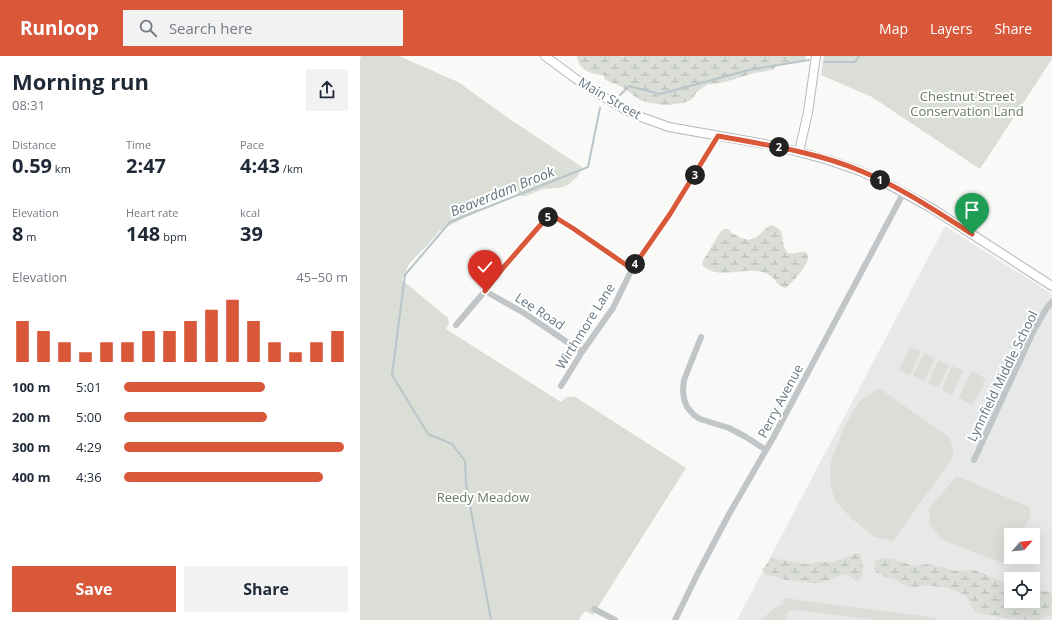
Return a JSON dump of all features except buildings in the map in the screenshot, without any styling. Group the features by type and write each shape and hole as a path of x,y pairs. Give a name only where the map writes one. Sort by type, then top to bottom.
{"street":[{"name":"Main Street","path":"545,56 602,96 641,117 669,127 766,144 799,152 860,171 904,192 1052,286"},
{"path":"799,152 808,112 816,56"},
{"name":"Wirthmore Lane","path":"561,386 582,352 613,308 632,269 670,214 718,136"},
{"name":"Perry Avenue","path":"675,620 728,516 766,450 904,192"},
{"path":"456,325 501,270 550,214 632,269"},
{"name":"Lee Road","path":"485,291 524,313 582,352"},
{"name":"Lynnfield Middle School","path":"974,460 1034,330 1046,309 1052,302"},
{"path":"701,337 684,380 683,390 687,407 700,419 729,428 766,450"},
{"path":"594,609 615,620"}],"shaded area":[{"path":"945,226 1052,294 1052,620 737,620"}],"green space":[{"name":"Reedy Meadow","path":"361,56 399,56 458,82 511,120 582,167 578,176 568,185 559,188 543,189 526,196 521,196 514,192 509,193 480,206 476,213 439,231 409,264 402,280 448,318 449,323 446,329 561,402 568,397 577,398 686,468 593,615 585,611 579,619 580,620 360,620"},
{"path":"576,56 806,56 803,62 780,64 773,70 754,73 725,82 706,85 687,102 663,105 640,100 622,87 606,80 604,75 594,74 587,71 580,65"},
{"name":"Chestnut Street Conservation Land","path":"824,56 1052,56 1052,59 980,169 872,97 821,75"},
{"path":"771,225 780,229 784,246 788,252 804,252 808,256 808,260 802,271 786,288 780,286 772,277 764,272 750,271 722,273 709,270 703,266 702,263 704,259 721,231 725,229 730,230 730,232 741,238 749,240 758,236"},
{"path":"910,347 921,351 910,375 899,370"},
{"path":"924,353 935,358 924,381 913,376"},
{"path":"938,360 949,365 938,388 928,383"},
{"path":"952,366 963,371 952,395 942,390"},
{"path":"971,371 986,379 973,405 959,398"},
{"path":"879,388 950,438 954,456 893,541 875,537 852,519 835,501 830,482 831,461 846,423 859,402"},
{"path":"957,476 1029,507 1031,516 1024,528 1004,528 1004,563 941,539 930,525 929,508"},
{"path":"858,553 860,554 863,566 863,574 859,580 855,581 853,578 844,574 821,583 787,580 767,575 762,570 771,558 806,564 833,562"},
{"path":"885,558 897,560 914,566 928,564 955,571 974,570 1004,582 1004,608 1040,608 1040,590 1052,593 1052,615 1040,620 1032,620 1007,618 979,613 973,608 965,596 955,590 936,586 907,586 894,579 879,574 874,566 875,561"},
{"path":"784,598 936,618 936,620 877,620 795,610 788,611 786,620 761,620 772,610 783,604"}],"waterway":[{"name":"Beaverdam Brook","path":"824,62 855,62 859,56"},
{"name":"Beaverdam Brook","path":"620,95 629,86 660,94 749,70 809,60"},
{"name":"Beaverdam Brook","path":"491,620 466,483 465,461 452,444 428,434 392,375 405,275 450,222 588,167 600,108"}],"route":[{"path":"485,291 550,214 606,250 632,269 670,214 718,136 766,144 799,152 860,171 904,192 972,234"}]}
